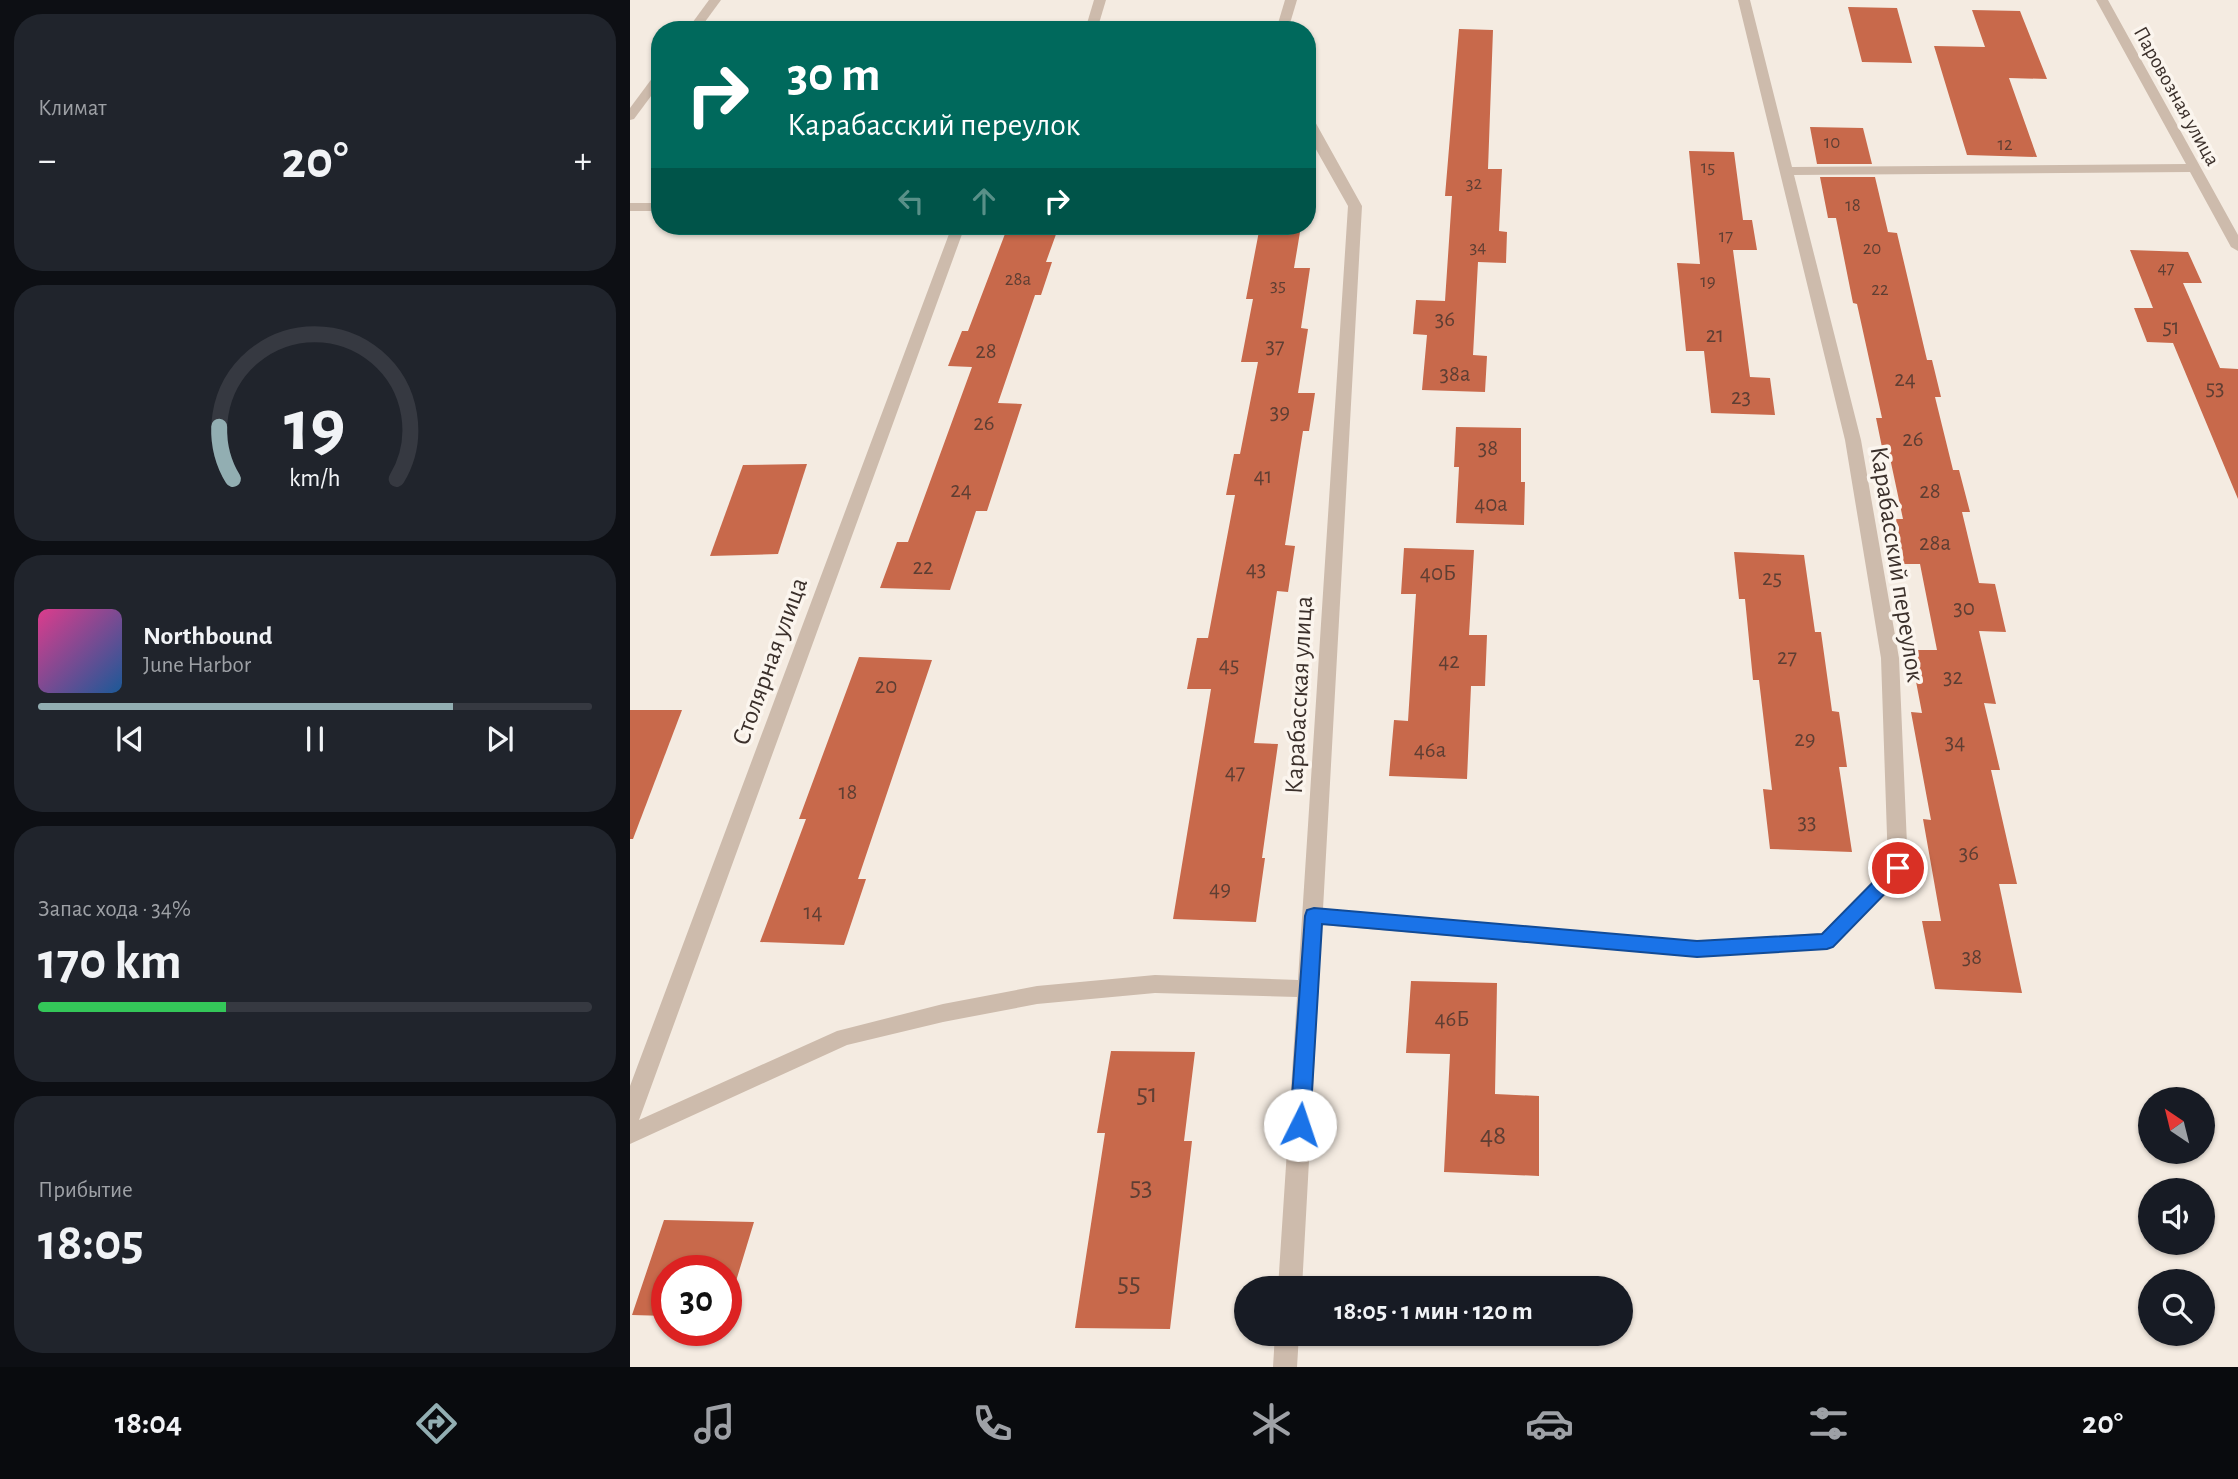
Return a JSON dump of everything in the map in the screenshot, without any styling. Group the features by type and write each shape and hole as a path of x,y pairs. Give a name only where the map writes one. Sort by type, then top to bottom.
{"street":[{"path":"700,21 715,0"},
{"path":"1094,21 1100,0"},
{"path":"1285,21 1291,0"},
{"name":"Карабасский переулок","path":"1314,916 1697,949 1827,941 1898,868 1890,659 1853,440 1744,0"},
{"name":"Паровозная улица","path":"2102,0 2238,247"},
{"path":"630,116 651,88"},
{"name":"Карабасская улица","path":"1291,1276 1354,206 1316,139"},
{"path":"1786,171 2194,168"},
{"path":"630,207 651,207"},
{"name":"Столярная улица","path":"630,1115 955,235"},
{"path":"630,1135 844,1037 943,1013 1037,995 1155,984 1308,989"},
{"path":"1285,1367 1286,1346"}],"building":[{"path":"1848,7 1897,8 1912,63 1862,62"},
{"path":"1972,10 2020,11 2047,79 2009,78 2037,157 1967,155 1934,46 1985,47"},
{"path":"1459,29 1493,30 1488,169 1502,169 1499,231 1507,232 1506,263 1478,262 1473,355 1487,356 1485,392 1422,390 1427,335 1413,334 1416,300 1445,301 1452,196 1445,196"},
{"path":"1810,127 1863,128 1872,164 1817,164"},
{"path":"1689,151 1734,152 1743,220 1752,220 1757,250 1733,250 1750,377 1770,378 1775,415 1711,413 1704,351 1686,351 1677,263 1700,264"},
{"path":"1820,177 1875,177 1888,232 1897,233 1927,360 1932,360 1941,397 1935,397 1953,470 1959,470 1970,512 1962,512 1979,583 1995,584 2006,632 1979,631 1996,704 1984,703 2000,770 1991,770 2017,884 1999,884 2022,993 1935,989 1922,921 1941,921 1923,819 1931,820 1911,712 1922,713 1910,650 1937,650 1920,564 1904,564 1896,519 1903,519 1890,458 1884,457 1876,418 1882,418 1857,304 1853,303 1836,218 1828,218"},
{"path":"1005,235 1056,235 1046,262 1052,262 1041,295 1035,295 998,403 1022,404 987,511 976,511 950,590 880,588 897,542 908,542 972,367 948,366 962,331 968,331"},
{"path":"1258,235 1300,235 1294,268 1310,268 1301,328 1308,329 1298,393 1315,393 1309,431 1303,431 1285,545 1295,546 1288,592 1277,591 1254,743 1278,744 1262,858 1265,858 1256,922 1173,919 1211,689 1187,689 1197,638 1208,638 1235,495 1226,495 1234,454 1240,454 1258,362 1241,362 1253,299 1246,299"},
{"path":"2130,250 2188,252 2202,283 2183,283 2220,368 2238,369 2238,499 2173,343 2147,342 2134,308 2153,308"},
{"path":"1456,427 1521,428 1521,482 1525,482 1524,525 1456,523 1459,467 1454,467"},
{"path":"807,464 778,554 710,556 743,465"},
{"path":"1404,548 1474,550 1469,635 1487,635 1485,686 1471,686 1467,779 1389,776 1394,720 1408,721 1416,594 1401,594"},
{"path":"1734,552 1804,555 1815,632 1821,632 1832,711 1839,712 1847,767 1839,767 1852,852 1770,849 1763,789 1772,790 1759,680 1753,680 1745,599 1739,599"},
{"path":"859,657 932,660 858,879 866,879 844,945 760,942 806,819 799,819"},
{"path":"630,710 682,710 633,839 630,839"},
{"path":"1411,981 1497,983 1495,1094 1539,1096 1539,1176 1444,1172 1450,1054 1406,1053"},
{"path":"1111,1051 1195,1052 1184,1141 1192,1141 1170,1329 1075,1328 1105,1133 1097,1133"},
{"path":"664,1220 754,1222 742,1261 742,1255 652,1255"},
{"path":"651,1259 651,1316 632,1315"}],"route":[{"path":"1300,1125 1314,916 1697,949 1827,941 1898,868"}]}
